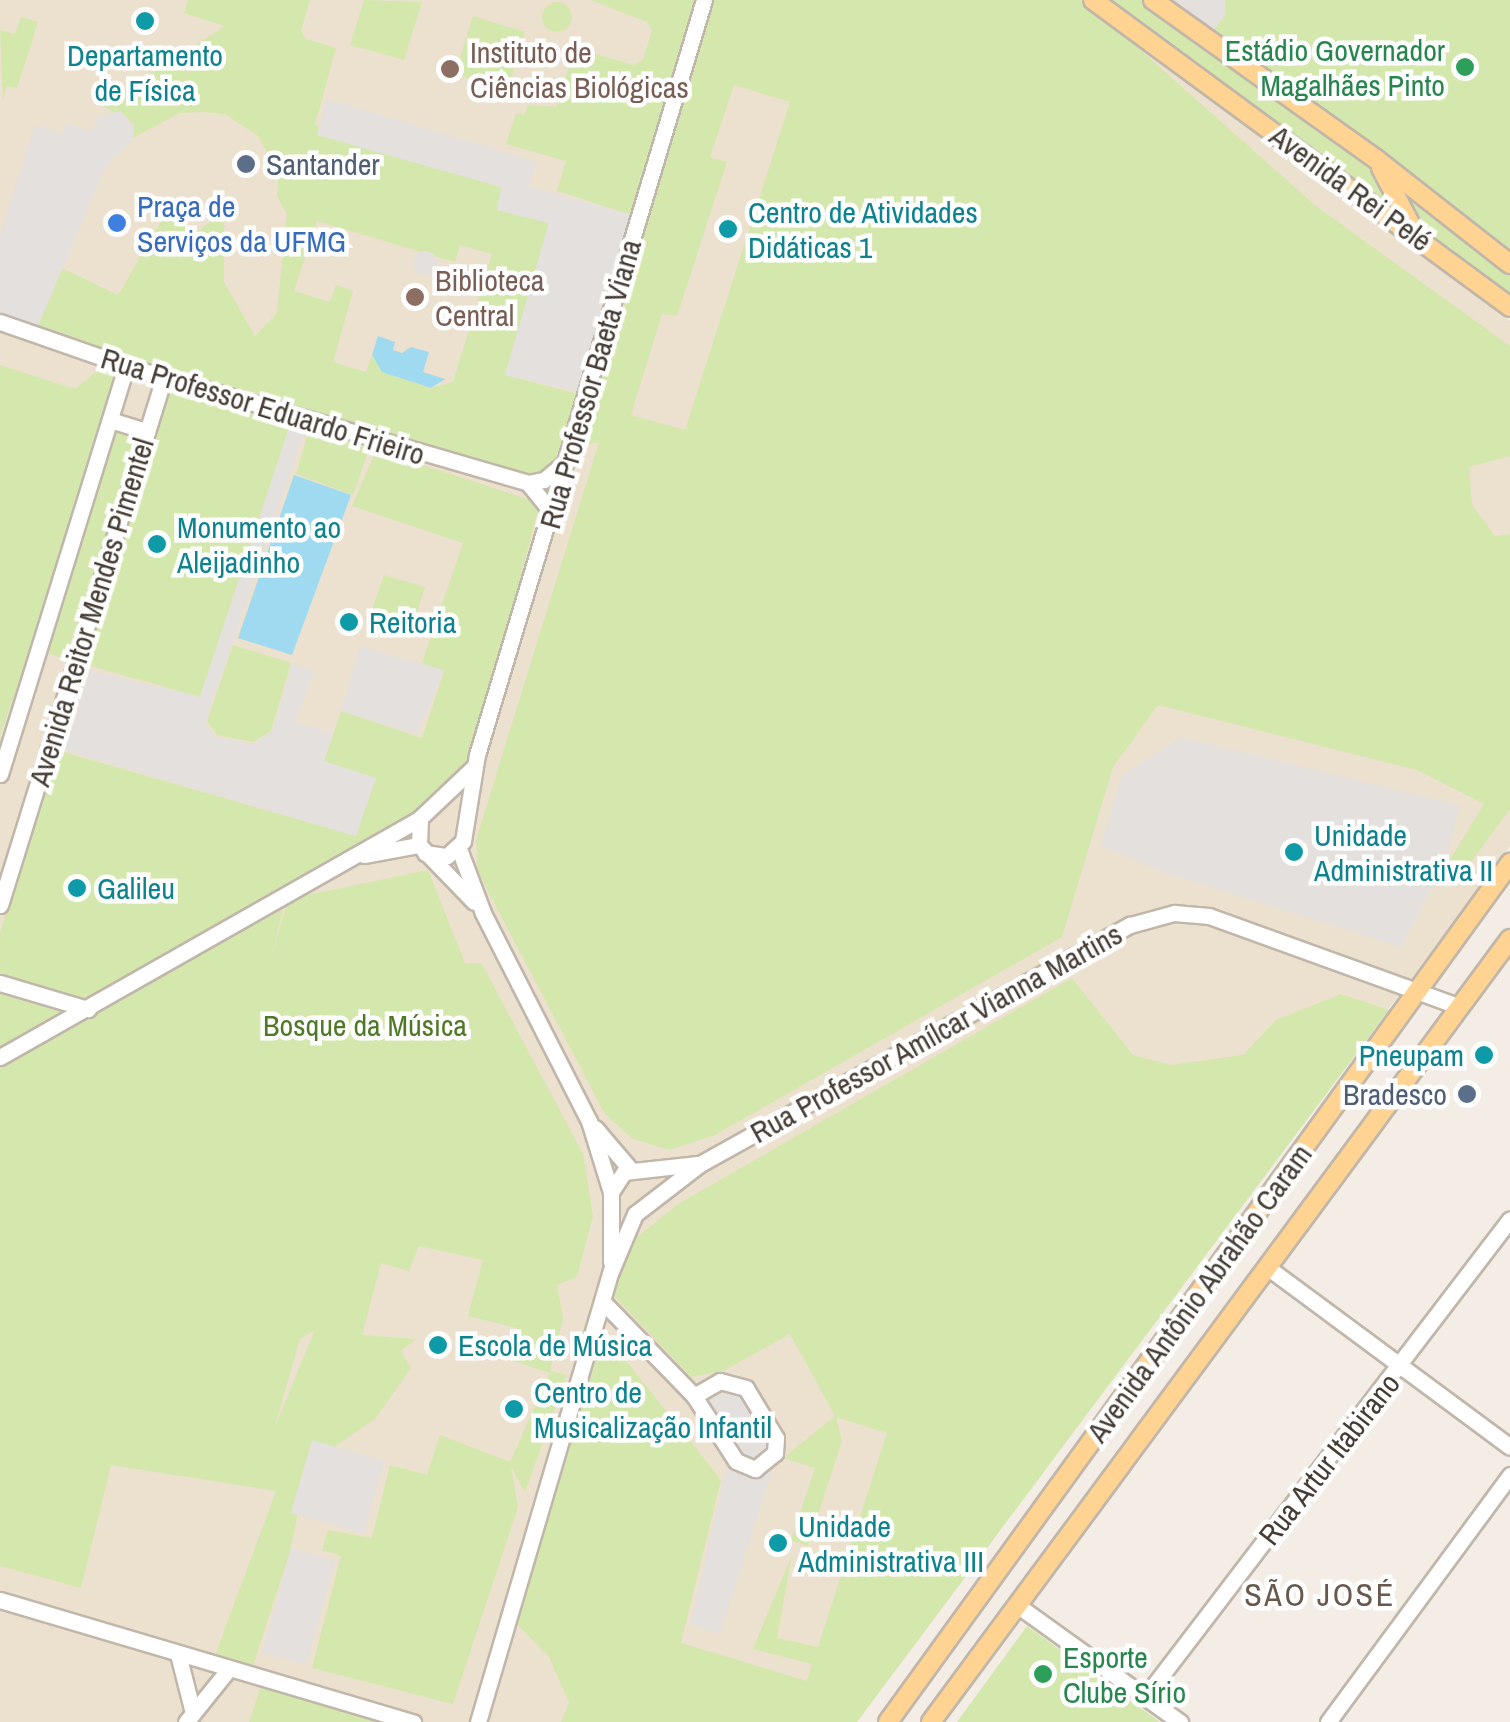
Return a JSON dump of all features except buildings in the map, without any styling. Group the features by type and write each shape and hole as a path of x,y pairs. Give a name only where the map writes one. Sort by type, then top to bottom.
{"main road":[{"name":"Avenida Rei Pelé","path":"1093,0 1510,307"},
{"name":"Avenida Rei Pelé","path":"1153,0 1376,158 1510,264"},
{"path":"1186,69 1206,38"},
{"path":"1376,158 1416,235"},
{"name":"Avenida Antônio Abrahão Caram","path":"888,1722 1510,863"},
{"name":"Avenida Antônio Abrahão Caram","path":"931,1722 1510,939"},
{"path":"1114,1413 1144,1434"}],"street":[{"name":"Rua Professor Baeta Viana","path":"462,841 474,767 704,0"},
{"name":"Rua Professor Eduardo Frieiro","path":"0,322 126,366 528,483"},
{"name":"Avenida Reitor Mendes Pimentel","path":"0,774 126,366"},
{"name":"Avenida Reitor Mendes Pimentel","path":"0,905 164,377"},
{"path":"110,420 147,431"},
{"path":"528,483 544,480 569,459"},
{"path":"528,483 555,507"},
{"name":"Rua Professor Baeta Viana","path":"434,808 474,767"},
{"path":"0,1057 88,1010 434,808 452,811 483,913 589,1121 611,1195 612,1270"},
{"path":"420,818 422,849 445,866 483,913"},
{"path":"346,860 422,849 440,858 462,841"},
{"name":"Rua Professor Amílcar Vianna Martins","path":"653,1202 700,1164 1130,925 1174,914 1209,916 1460,1007"},
{"path":"0,983 88,1010"},
{"path":"478,1722 612,1270 635,1214 653,1202 652,1182 635,1171 589,1121"},
{"name":"Rua Professor Amílcar Vianna Martins","path":"635,1171 700,1164"},
{"path":"611,1195 616,1178 635,1171"},
{"path":"611,1195 635,1214"},
{"name":"Rua Artur Itabirano","path":"1145,1697 1510,1219"},
{"path":"1267,1267 1510,1447"},
{"path":"602,1302 694,1396 736,1462 755,1469 775,1453 776,1438 746,1388 720,1381 694,1396"},
{"path":"1328,1722 1510,1475"},
{"path":"0,1600 413,1722"},
{"path":"1017,1605 1180,1722"},
{"path":"178,1654 190,1717"},
{"path":"190,1717 228,1670"}],"shaded area":[{"path":"0,0 1091,0 1510,321 1510,846 857,1722 0,1722"},
{"path":"1169,0 1225,0 1226,14 1213,31"},
{"path":"327,99 537,162 529,186 637,217 581,392 505,375 549,223 497,210 501,187 317,135"},
{"path":"120,111 134,125 133,138 104,169 35,333 0,322 0,234 35,125 63,134 67,123 90,132 100,116"},
{"path":"425,251 434,254 434,272 425,275 416,272 413,263 416,254"},
{"path":"293,416 308,421 205,723 215,737 253,744 273,731 292,663 314,671 295,722 333,733 324,761 376,778 356,836 58,748 82,669 200,697"},
{"path":"360,647 444,670 417,734 341,711"},
{"path":"1181,737 1460,806 1444,864 1401,947 1160,871 1101,845 1122,775"},
{"path":"723,1377 748,1384 777,1454 720,1634 690,1625 728,1463 687,1397"},
{"path":"312,1440 384,1461 364,1533 291,1513"},
{"path":"291,1548 335,1561 306,1665 262,1653"}],"green space":[{"path":"188,0 310,0 301,31 306,39 336,48 315,125 507,181 498,210 549,223 505,375 582,395 638,217 557,191 566,161 506,144 516,113 524,115 528,105 556,107 575,48 633,65 643,60 652,30 647,22 590,0 1084,0 1316,206 1510,346 1510,456 1469,467 1472,505 1495,536 1510,534 1510,809 1454,885 1440,876 1484,804 1417,770 1158,705 1113,767 1062,937 715,1135 670,1150 633,1139 605,1114 478,872 476,840 599,442 571,449 544,480 372,441 353,495 296,474 311,423 35,333 62,268 118,295 169,208 177,223 198,231 224,212 224,282 255,336 277,313 287,214 277,196 279,173 258,136 225,114 204,112 180,113 133,138 134,125 102,105 225,26 184,13","holes":["734,85 790,102 685,430 631,415 662,314 677,316 727,162 710,157","317,221 455,262 460,245 492,254 453,382 431,388 382,372 372,355 366,372 333,362 353,291 336,285 330,302 294,291"]},
{"path":"364,0 422,2 404,60 350,45"},
{"path":"1113,0 1510,0 1510,299 1207,76"},
{"path":"557,2 568,6 572,17 568,28 557,32 546,28 542,17 546,6"},
{"path":"473,16 525,32 508,90 455,74"},
{"path":"21,17 38,22 17,88 7,86 3,101 0,30 15,34"},
{"path":"110,360 126,366 110,420 146,431 164,377 293,416 200,697 38,651 42,619 0,735 0,365 75,389"},
{"path":"376,450 540,503 471,767 431,805 92,1003 0,980 0,932 60,751 356,836 324,761 341,711 422,738 444,671 422,663 463,543 352,506"},
{"path":"384,575 425,587 412,628 370,616"},
{"path":"233,645 291,663 271,731 253,742 217,735 207,721"},
{"name":"Bosque da Música","path":"428,870 465,963 482,964 583,1154 593,1216 577,1277 557,1285 563,1318 550,1371 567,1375 525,1492 511,1467 518,1507 453,1704 312,1668 341,1556 322,1550 328,1530 372,1538 390,1465 427,1475 440,1435 510,1462 550,1373 511,1360 517,1328 468,1316 483,1260 419,1246 409,1271 381,1263 362,1335 416,1339 401,1351 411,1368 375,1419 334,1447 312,1441 290,1552 252,1669 214,1658 276,1491 111,1465 81,1588 0,1566 0,1067 283,909 272,957 288,899","holes":["314,1332 274,1429 300,1339"]},
{"path":"1072,978 1133,1055 1171,1065 1243,1055 1276,1020 1341,994 1389,1010 857,1722 561,1722 569,1702 549,1657 517,1624 604,1333 721,1480 681,1643 807,1681 812,1664 753,1649 792,1555 777,1638 818,1647 887,1433 836,1417 842,1441 808,1546 791,1540 815,1468 783,1458 835,1416 790,1334 723,1371 691,1377 614,1296 631,1242 678,1204"},
{"path":"0,983 88,1009 0,1057"},
{"name":"Esporte Clube Sírio","path":"1027,1626 1160,1722 957,1722"},
{"path":"261,1686 380,1722 249,1722"}],"water":[{"path":"378,336 395,342 393,350 402,353 411,347 429,352 423,372 445,379 431,388 382,372 372,355"},
{"path":"294,475 351,495 292,655 238,638"}],"place":[{"name":"Departamento de Física","path":"145,21"},
{"name":"Estádio Governador Magalhães Pinto","path":"1465,67"},
{"name":"Instituto de Ciências Biológicas","path":"450,69"},
{"name":"Santander","path":"246,164"},
{"name":"Praça de Serviços da UFMG","path":"117,223"},
{"name":"Centro de Atividades Didáticas 1","path":"728,229"},
{"name":"Biblioteca Central","path":"415,297"},
{"name":"Monumento ao Aleijadinho","path":"157,544"},
{"name":"Reitoria","path":"349,622"},
{"name":"Unidade Administrativa II","path":"1294,852"},
{"name":"Galileu","path":"77,888"},
{"name":"Pneupam","path":"1484,1055"},
{"name":"Bradesco","path":"1467,1094"},
{"name":"Escola de Música","path":"438,1345"},
{"name":"Centro de Musicalização Infantil","path":"514,1409"},
{"name":"Unidade Administrativa III","path":"778,1543"},
{"name":"Esporte Clube Sírio","path":"1043,1674"}],"district":[{"name":"SÃO JOSÉ","path":"1320,1595"}]}
